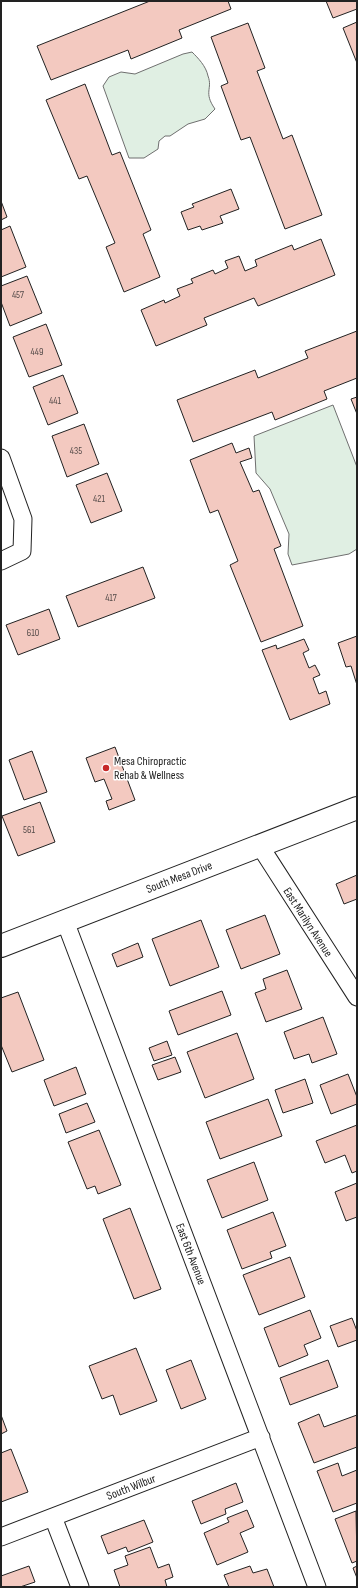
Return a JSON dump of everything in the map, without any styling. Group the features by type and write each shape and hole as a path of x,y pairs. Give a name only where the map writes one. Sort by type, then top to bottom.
{"main road":[{"name":"South Mesa Drive","path":"1,946 357,808"}],"street":[{"path":"1,458 23,519 22,550 1,561"},
{"name":"East Marilyn Avenue","path":"260,846 357,997"},
{"name":"East 6th Avenue","path":"65,921 317,1587"},
{"name":"South Wilbur","path":"1,1537 260,1437"},
{"path":"53,1517 80,1587"}],"green space":[{"path":"192,52 202,62 206,69 210,84 209,95 211,103 215,109 205,119 188,124 170,136 165,136 159,141 158,149 144,158 129,158 103,86 109,77 121,72 135,74 183,54"},
{"path":"333,405 357,467 357,549 349,554 292,565 288,554 289,534 270,489 256,473 254,436"}],"building":[{"path":"150,1 228,1 231,9 179,30 182,38 131,59 128,50 51,80 37,46"},
{"path":"326,1 357,1 357,9 333,18"},
{"path":"357,22 357,63 343,28"},
{"path":"248,23 265,68 257,71 283,139 292,135 322,215 285,229 250,137 241,140 221,86 228,83 211,37"},
{"path":"85,84 112,155 120,152 151,230 143,234 160,277 124,292 106,247 115,243 87,176 79,179 46,100"},
{"path":"231,189 239,209 220,216 223,223 202,230 200,226 188,230 181,212 194,207 192,204"},
{"path":"1,201 7,217 1,220"},
{"path":"10,226 26,267 1,277 1,230"},
{"path":"321,239 335,275 258,306 254,298 204,318 207,325 156,346 141,310 164,300 165,303 180,296 177,289 193,283 191,279 213,270 215,274 228,268 225,261 239,256 245,271 257,266 255,260 292,245 294,250"},
{"path":"27,276 42,313 10,326 1,302 1,286"},
{"path":"46,324 62,365 29,377 13,337"},
{"path":"357,331 357,378 324,391 327,399 275,420 272,412 193,442 177,400 255,370 258,378 308,358 305,351"},
{"path":"63,375 78,413 48,425 33,387"},
{"path":"357,397 357,414 351,399"},
{"path":"84,424 99,464 67,477 52,436"},
{"path":"232,443 236,453 249,448 252,458 240,462 253,492 259,490 281,546 274,549 303,626 261,642 230,565 238,561 218,510 210,513 190,460"},
{"path":"107,473 122,511 91,523 76,485"},
{"path":"143,567 155,598 78,627 66,596"},
{"path":"49,609 60,639 18,655 6,625"},
{"path":"357,636 357,685 351,666 346,667 338,643"},
{"path":"304,639 309,650 303,653 309,668 315,665 320,675 313,678 319,694 326,691 330,704 290,720 262,650 276,645 277,649"},
{"name":"Mesa Chiropractic Rehab & Wellness","path":"115,747 135,800 109,810 106,801 112,799 104,779 95,782 86,758"},
{"path":"32,751 47,792 24,800 9,760"},
{"path":"40,802 55,842 18,856 2,816"},
{"path":"357,875 357,899 344,904 336,884"},
{"path":"265,915 280,954 241,969 226,930"},
{"path":"201,920 219,967 170,986 152,939"},
{"path":"138,943 143,957 117,967 112,954"},
{"path":"287,970 302,1009 266,1022 255,993 266,989 263,979"},
{"path":"222,991 231,1015 178,1035 169,1011"},
{"path":"18,992 44,1060 12,1072 1,1045 1,998"},
{"path":"323,1017 337,1054 312,1063 309,1054 294,1059 284,1032"},
{"path":"237,1033 254,1079 205,1098 187,1052"},
{"path":"167,1041 172,1055 154,1061 149,1048"},
{"path":"175,1057 181,1072 158,1080 152,1065"},
{"path":"76,1067 86,1094 54,1106 44,1080"},
{"path":"348,1074 357,1097 357,1104 331,1114 320,1085"},
{"path":"305,1079 313,1103 283,1113 275,1090"},
{"path":"268,1099 282,1136 220,1159 206,1122"},
{"path":"87,1103 95,1122 66,1133 59,1114"},
{"path":"357,1125 357,1171 352,1173 345,1155 325,1163 316,1141"},
{"path":"99,1130 121,1185 98,1194 95,1186 87,1189 68,1142"},
{"path":"254,1162 268,1200 222,1218 207,1180"},
{"path":"357,1183 357,1217 346,1221 335,1192"},
{"path":"130,1208 161,1289 134,1299 103,1219"},
{"path":"273,1212 286,1246 270,1252 272,1258 242,1269 227,1230"},
{"path":"290,1257 305,1297 259,1315 243,1275"},
{"path":"310,1310 321,1338 304,1345 308,1355 279,1367 264,1328"},
{"path":"352,1318 357,1331 357,1340 338,1347 330,1326"},
{"path":"136,1348 157,1401 120,1415 113,1395 102,1399 89,1366"},
{"path":"191,1360 206,1399 181,1409 166,1370"},
{"path":"328,1360 338,1387 290,1405 280,1378"},
{"path":"319,1414 324,1427 357,1415 357,1447 314,1463 298,1423"},
{"path":"1,1415 7,1431 1,1434"},
{"path":"11,1449 28,1492 1,1502 1,1453"},
{"path":"338,1463 342,1476 357,1470 357,1503 333,1512 317,1471"},
{"path":"236,1483 243,1502 225,1509 226,1514 201,1524 192,1501"},
{"path":"247,1510 254,1527 240,1533 248,1552 217,1565 204,1533 229,1522 227,1518"},
{"path":"356,1511 357,1561 352,1563 335,1519"},
{"path":"144,1520 153,1542 128,1552 126,1547 108,1554 101,1536"},
{"path":"150,1547 158,1568 169,1564 173,1577 165,1580 167,1587 120,1587 114,1570 128,1565 125,1556"},
{"path":"29,1566 35,1582 20,1587 1,1587 1,1576"},
{"path":"250,1566 253,1573 267,1569 274,1587 229,1587 224,1575"},
{"path":"357,1566 357,1578 353,1568"}],"place":[{"name":"Mesa Chiropractic Rehab & Wellness","path":"106,768"}]}
